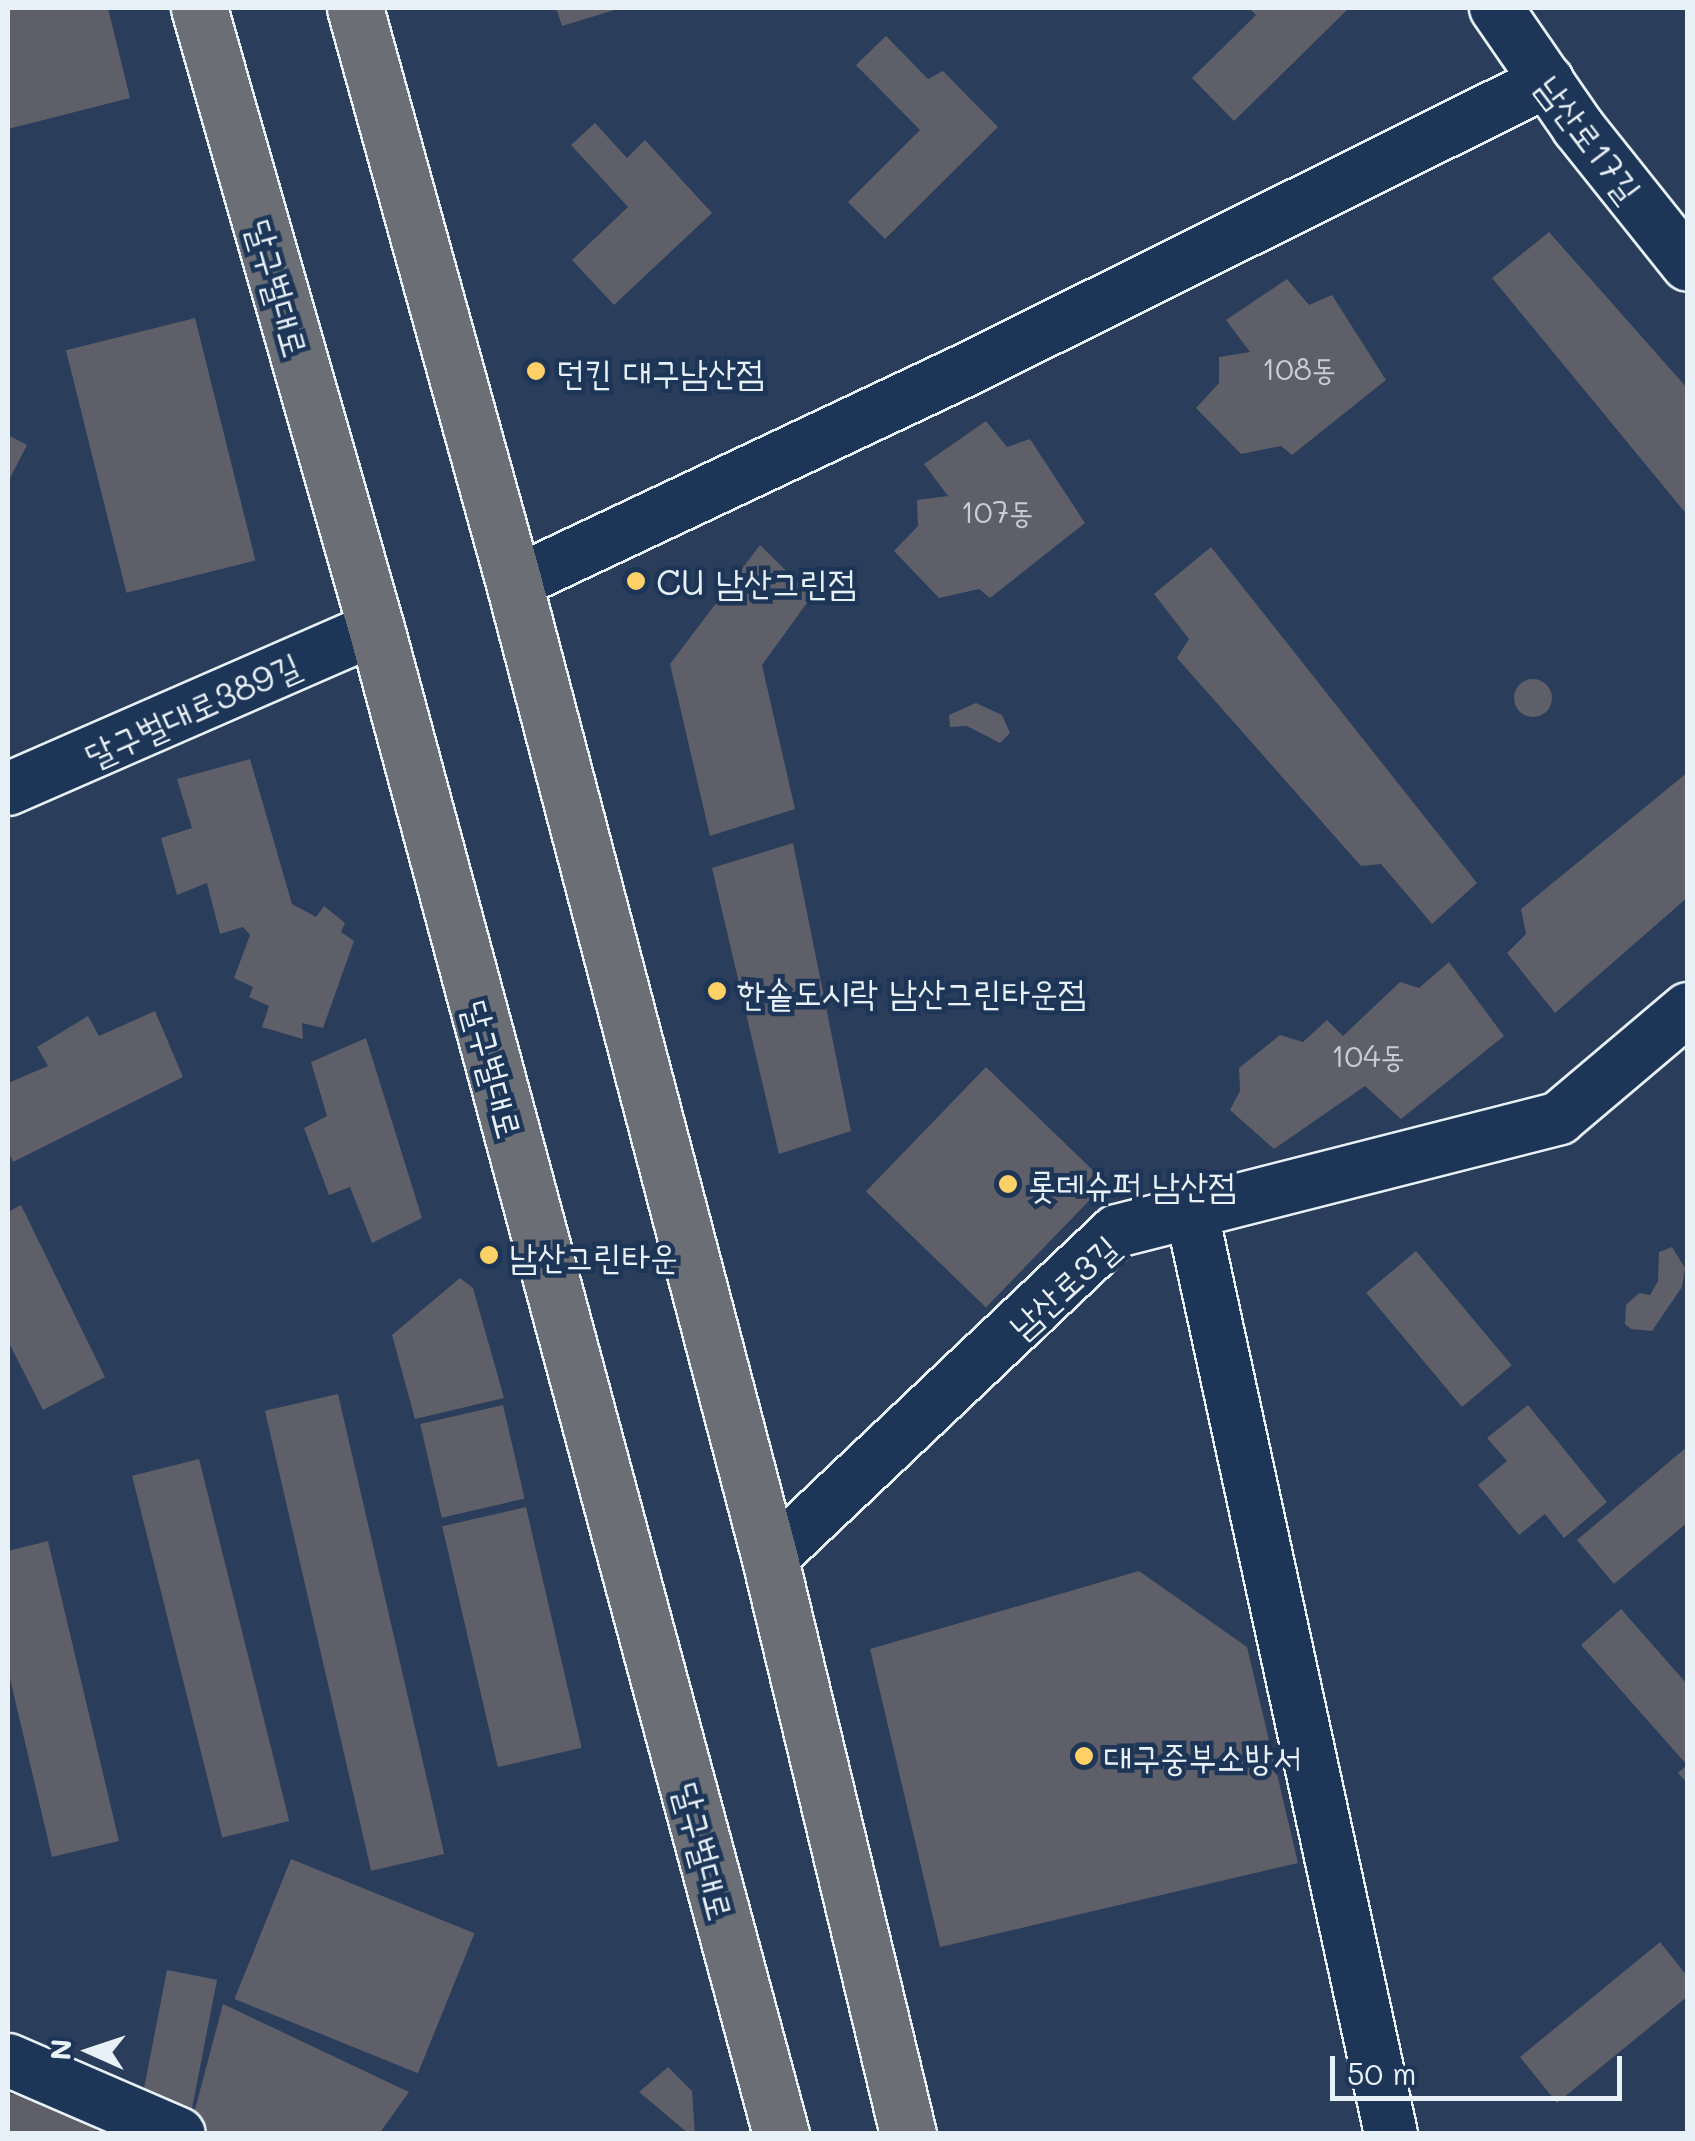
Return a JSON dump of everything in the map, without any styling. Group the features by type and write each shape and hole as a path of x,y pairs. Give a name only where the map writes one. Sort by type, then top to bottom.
{"main road":[{"name":"달구벌대로","path":"199,8 376,628 780,2134"},
{"path":"355,8 514,583 770,1559 908,2134"}],"street":[{"name":"남산로17길","path":"1496,8 1547,82 1688,266"},
{"path":"514,583 968,369 1547,82"},
{"name":"달구벌대로389길","path":"8,789 376,628"},
{"name":"남산로3길","path":"770,1559 1117,1231 1559,1118 1688,1009"},
{"path":"1192,1214 1391,2134"},
{"path":"8,2060 178,2134"}],"building":[{"path":"8,8 108,8 130,98 8,129"},
{"path":"556,8 621,8 562,26"},
{"path":"1249,8 1349,8 1234,121 1192,78 1256,15"},
{"path":"886,36 928,79 943,71 998,127 885,239 848,202 920,130 856,65"},
{"path":"595,123 627,158 645,140 712,213 614,305 572,260 628,207 571,145"},
{"path":"1549,232 1688,389 1688,516 1492,278"},
{"path":"1287,279 1309,305 1332,295 1386,380 1292,455 1281,446 1241,454 1196,408 1219,383 1219,357 1250,352 1226,320"},
{"path":"195,318 255,561 126,593 66,350"},
{"path":"986,421 1007,447 1030,439 1085,523 990,598 979,589 939,598 894,551 918,526 917,500 948,496 924,464"},
{"path":"8,435 27,445 8,482"},
{"path":"760,545 812,596 762,665 795,809 710,836 670,664"},
{"path":"1211,547 1477,883 1432,924 1381,864 1361,866 1177,658 1189,639 1154,594"},
{"path":"1533,679 1547,684 1552,698 1547,712 1533,717 1519,712 1514,698 1519,684"},
{"path":"976,703 1002,715 1010,733 1000,743 967,726 950,727 949,715"},
{"path":"250,759 292,904 316,917 324,906 345,923 341,932 354,941 323,1028 302,1023 303,1039 262,1027 269,1006 249,997 253,987 234,978 250,935 243,927 220,934 207,883 177,895 161,838 192,828 177,779"},
{"path":"1688,772 1688,897 1555,1013 1507,953 1526,934 1521,909"},
{"path":"793,843 851,1131 779,1154 712,868"},
{"path":"1449,962 1504,1036 1401,1119 1365,1086 1274,1149 1230,1110 1240,1091 1239,1068 1280,1035 1303,1042 1327,1020 1343,1036 1400,982 1419,988"},
{"path":"155,1011 183,1077 13,1162 8,1150 8,1083 48,1066 37,1047 88,1016 99,1036"},
{"path":"366,1038 422,1218 372,1243 350,1187 329,1195 304,1128 327,1116 311,1062"},
{"path":"986,1067 1106,1183 986,1307 866,1191"},
{"path":"21,1205 105,1377 43,1410 8,1341 8,1212"},
{"path":"1672,1247 1685,1268 1682,1287 1652,1331 1631,1329 1625,1324 1626,1305 1639,1293 1650,1295 1658,1281 1659,1252"},
{"path":"1416,1251 1512,1365 1462,1407 1366,1293"},
{"path":"460,1278 473,1288 504,1398 415,1419 392,1335"},
{"path":"338,1394 444,1854 371,1871 265,1411"},
{"path":"503,1405 525,1499 442,1518 420,1424"},
{"path":"1528,1405 1607,1502 1564,1538 1545,1514 1519,1535 1478,1485 1507,1461 1487,1438"},
{"path":"1688,1446 1688,1522 1614,1584 1577,1540"},
{"path":"199,1459 289,1821 222,1838 132,1476"},
{"path":"526,1507 582,1748 498,1767 442,1526"},
{"path":"48,1541 119,1841 52,1857 8,1670 8,1551"},
{"name":"대구중부소방서","path":"1139,1571 1247,1647 1298,1863 940,1947 870,1649"},
{"path":"1621,1609 1688,1685 1688,1784 1678,1773 1687,1765 1581,1645"},
{"path":"291,1859 475,1933 418,2073 234,1999"},
{"path":"1660,1942 1688,1977 1688,1996 1557,2103 1520,2057"},
{"path":"167,1970 217,1980 191,2111 141,2102"},
{"path":"223,2004 409,2092 379,2134 197,2134 193,2117"},
{"path":"668,2067 692,2091 695,2134 689,2134 639,2092"},
{"path":"9,2094 99,2105 95,2134 8,2134"}],"place":[{"name":"던킨 대구남산점","path":"536,371"},
{"name":"CU 남산그린점","path":"636,581"},
{"name":"한솥도시락 남산그린타운점","path":"717,991"},
{"name":"롯데슈퍼 남산점","path":"1008,1184"},
{"name":"남산그린타운","path":"489,1255"},
{"name":"대구중부소방서","path":"1084,1756"}]}
